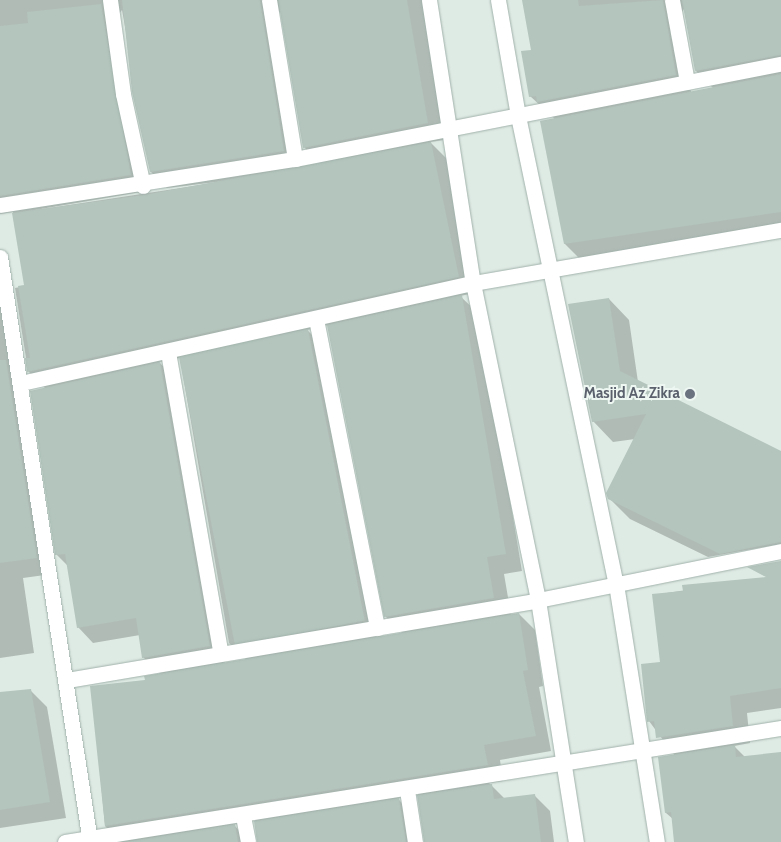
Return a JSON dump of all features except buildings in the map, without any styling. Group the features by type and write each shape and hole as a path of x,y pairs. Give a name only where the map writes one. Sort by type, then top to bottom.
{"street":[{"path":"110,0 123,94 143,186"},
{"path":"269,0 295,159"},
{"path":"428,0 473,283 538,600 576,842"},
{"path":"498,0 518,116 616,584 657,842"},
{"path":"672,0 687,82"},
{"path":"0,205 143,186 295,159 448,127 518,116 781,64"},
{"path":"21,383 473,283 551,268 781,230"},
{"path":"0,258 67,680 90,840"},
{"path":"316,319 377,628"},
{"path":"168,352 220,650"},
{"path":"67,680 220,650 377,628 538,600 781,551"},
{"path":"65,842 90,840 407,790 564,762 781,728"},
{"path":"407,790 415,842"},
{"path":"243,816 248,842"}],"place":[{"name":"Masjid Az Zikra","path":"690,394"}]}
